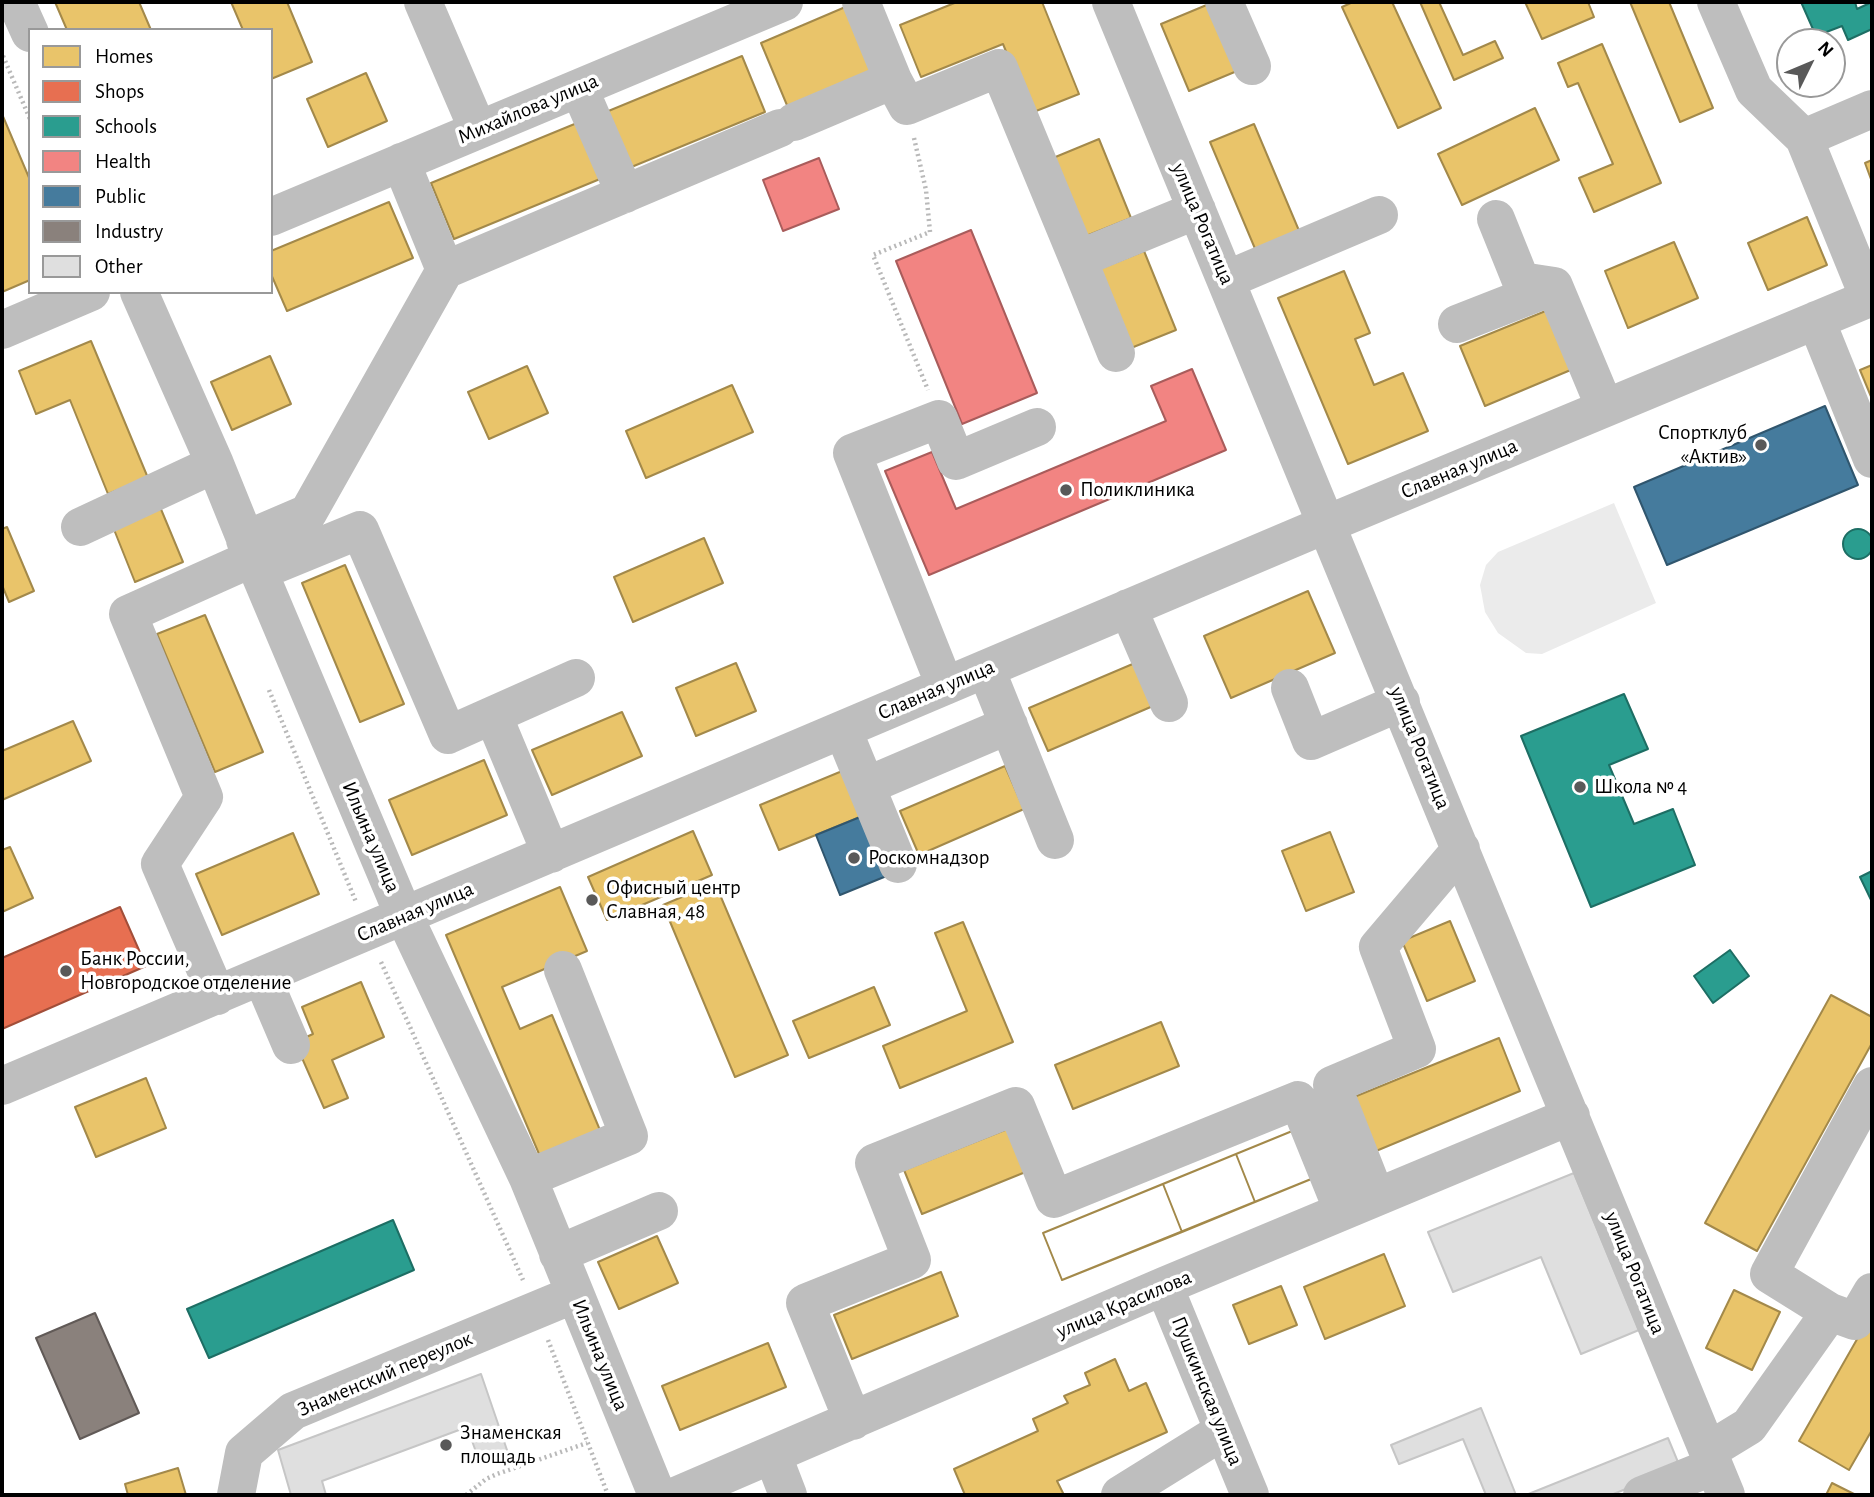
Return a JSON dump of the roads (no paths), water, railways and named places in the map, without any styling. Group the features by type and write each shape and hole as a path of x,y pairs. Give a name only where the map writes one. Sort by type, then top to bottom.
{"street":[{"path":"424,2 478,130"},
{"name":"Михайлова улица","path":"273,216 785,2"},
{"path":"861,2 900,93"},
{"path":"1224,2 1252,66"},
{"path":"1716,2 1754,90 1804,138 1871,298"},
{"name":"улица Рогатица","path":"1119,4 1197,211 1716,1471"},
{"path":"252,556 308,513 445,270 787,125 999,68 1116,353"},
{"path":"579,88 625,194"},
{"path":"1804,138 1872,109"},
{"path":"401,162 445,270"},
{"path":"1078,259 1197,211"},
{"path":"1226,280 1379,215"},
{"path":"1496,219 1521,281 1554,286"},
{"path":"1457,324 1554,286"},
{"path":"1554,286 1605,408"},
{"path":"2,330 86,294"},
{"name":"Ильина улица","path":"140,294 215,464 404,916 528,1178 657,1495"},
{"name":"Славная улица","path":"2,1086 1327,524 1871,298"},
{"path":"1816,320 1872,459"},
{"path":"945,686 852,453 939,419 956,461 1037,427"},
{"path":"80,527 215,464"},
{"path":"217,996 160,864 204,797 128,614 252,556 360,530 449,735 576,678"},
{"path":"1128,608 1169,702"},
{"path":"986,669 1055,840"},
{"path":"1290,688 1311,741 1401,702"},
{"path":"493,715 551,854"},
{"path":"866,786 1009,725"},
{"path":"843,730 898,864"},
{"path":"1359,1204 1332,1085 1417,1049 1378,947 1461,849"},
{"path":"528,1178 629,1136 563,970"},
{"path":"261,977 291,1045"},
{"path":"1872,1086 1769,1274 1830,1312 1855,1321 1872,1292"},
{"path":"853,1421 805,1303 912,1260 873,1163 1016,1106 1054,1199 1298,1100 1359,1204"},
{"name":"улица Красилова","path":"678,1495 1164,1286 1571,1116"},
{"path":"558,1254 659,1211"},
{"name":"Пушкинская улица","path":"1164,1286 1250,1495"},
{"name":"Знаменский переулок","path":"236,1495 244,1453 293,1411 575,1294"},
{"path":"1642,1495 1716,1471 1830,1312"},
{"path":"1120,1495 1223,1431"},
{"path":"773,1456 788,1495"}],"place":[{"name":"Спортклуб «Актив»","path":"1761,445"},
{"name":"Поликлиника","path":"1066,490"},
{"name":"Школа № 4","path":"1580,787"},
{"name":"Роскомнадзор","path":"854,858"},
{"name":"Офисный центр Славная, 48","path":"592,900"},
{"name":"Банк России, Новгородское отделение","path":"66,971"},
{"name":"Знаменская площадь","path":"446,1445"}]}
